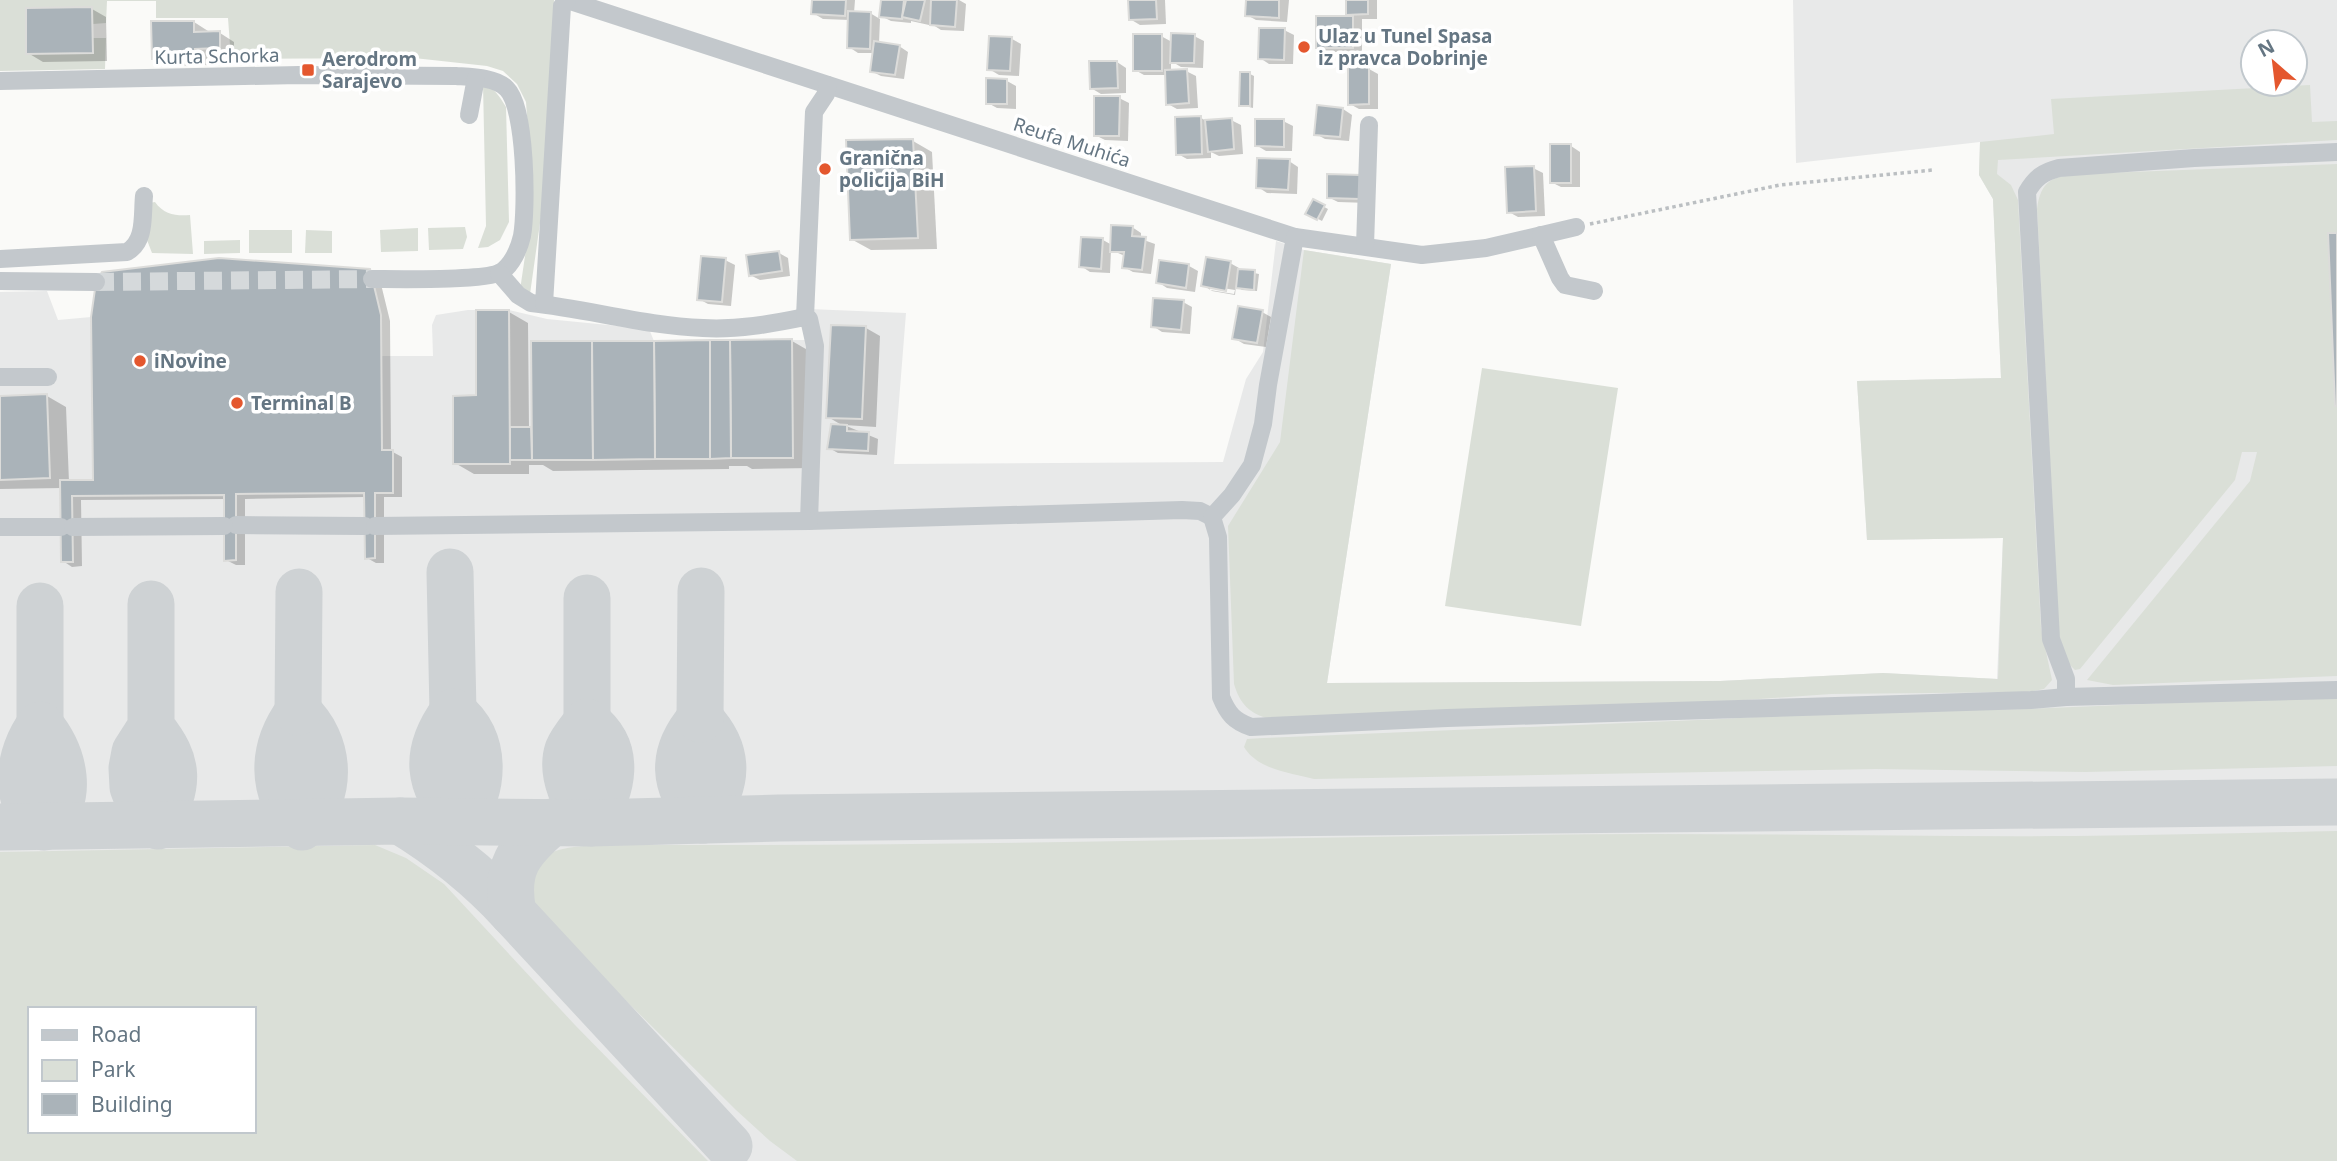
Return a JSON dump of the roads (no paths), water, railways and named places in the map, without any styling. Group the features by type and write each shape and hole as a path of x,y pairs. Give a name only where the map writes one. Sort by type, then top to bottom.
{"street":[{"name":"Reufa Muhića","path":"567,0 1295,237 1422,255 1486,248 1576,228"},
{"path":"544,304 562,6 567,0"},
{"name":"Kurta Schorka","path":"0,81 299,75 456,76 505,86 514,97 521,120 524,162 522,235 512,262 499,273"},
{"path":"469,114 476,78"},
{"path":"804,317 814,113 826,94 828,85"},
{"path":"1365,246 1369,124"},
{"path":"2066,697 2066,679 2051,639 2027,192 2034,180 2046,171 2059,168 2194,158 2337,152"},
{"path":"0,259 127,252 137,245 141,237 144,196"},
{"path":"1541,235 1565,285 1594,291"},
{"path":"1212,517 1232,495 1252,465 1263,424 1295,237"},
{"path":"372,279 479,277 499,273 518,295 531,303 633,320 703,328 752,326 804,317 809,319 815,346 809,521"},
{"path":"0,281 96,282"},
{"path":"0,377 48,377"},
{"path":"0,527 809,521 1200,511 1212,517 1218,537 1221,697 1226,709 1236,721 1251,727 1447,718 1700,712 1797,706 2337,690"}],"tunnel":[{"path":"96,282 372,279"}],"place":[{"name":"Ulaz u Tunel Spasa iz pravca Dobrinje","path":"1304,47"},
{"name":"Aerodrom Sarajevo","path":"308,70"},
{"name":"Granična policija BiH","path":"825,169"},
{"name":"iNovine","path":"140,361"},
{"name":"Terminal B","path":"237,403"}]}
